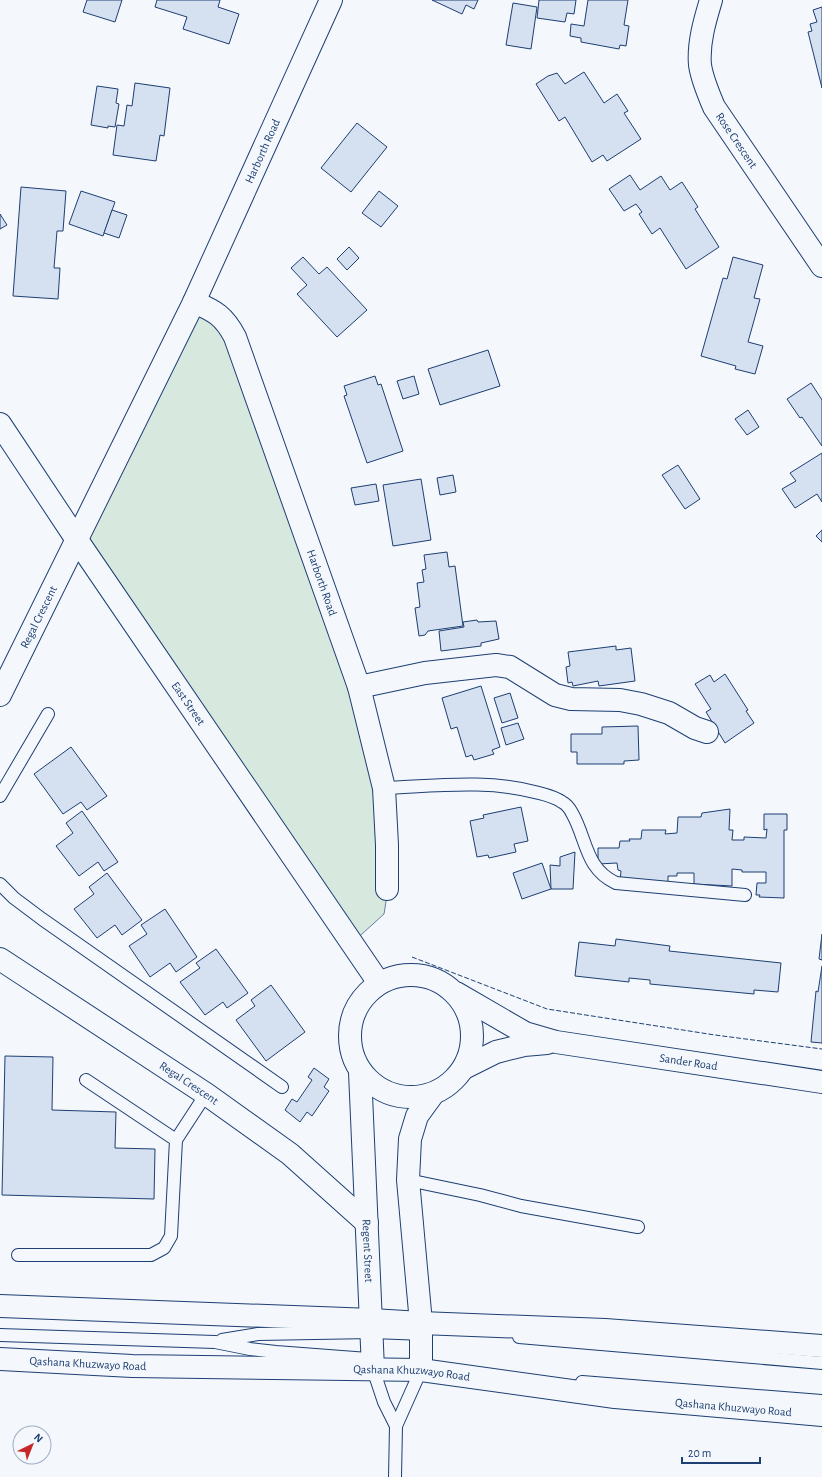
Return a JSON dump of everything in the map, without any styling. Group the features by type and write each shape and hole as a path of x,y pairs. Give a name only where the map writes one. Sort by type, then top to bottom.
{"street":[{"name":"Harborth Road","path":"77,540 194,302 331,0"},
{"name":"Rose Crescent","path":"711,0 702,33 700,65 711,100 714,107 822,266"},
{"name":"Harborth Road","path":"194,302 224,318 235,337 359,687 384,788 387,845 387,889"},
{"name":"East Street","path":"0,424 77,540 379,983"},
{"name":"Regal Crescent","path":"3,681 77,540"},
{"path":"359,687 425,672 496,665 510,667 555,696 571,699 620,700 641,704 669,713 695,728 707,732"},
{"name":"Regal Crescent","path":"0,959 206,1094 290,1154 367,1223"},
{"path":"418,974 438,980 454,992 466,1009 472,1028 471,1049 464,1068 451,1083 433,1094 413,1097 393,1095 375,1086 360,1072 352,1053 349,1033 353,1013 363,996 379,983 398,976 418,974"},
{"name":"Sander Road","path":"454,992 525,1033 556,1042 822,1082"},
{"name":"Sander Road","path":"464,1068 496,1052 524,1045 556,1042"},
{"name":"Regent Street","path":"360,1072 373,1364"},
{"name":"Regent Street","path":"421,1366 421,1328 408,1180 410,1139 417,1116 433,1094"},
{"path":"0,1306 421,1328 605,1330 822,1346"},
{"name":"Qashana Khuzwayo Road","path":"0,1359 132,1366 373,1364 421,1366 615,1397 822,1415"}],"lane":[{"path":"0,796 48,714"},
{"path":"384,788 442,785 494,785 528,790 551,796 563,802 571,811 579,826 591,861 602,874 611,881 616,883 744,895"},
{"path":"0,884 14,898 42,919 282,1087"},
{"path":"86,1080 176,1140"},
{"path":"18,1255 151,1255 164,1248 171,1236 176,1140 206,1094"},
{"path":"408,1180 480,1195 521,1206 638,1227"},
{"path":"215,1342 258,1334 372,1326"},
{"path":"421,1328 822,1362"},
{"path":"0,1335 215,1342 270,1351 373,1364"},
{"name":"Regent Street","path":"373,1364 384,1402 396,1426"},
{"path":"421,1366 580,1382 822,1401"},
{"name":"Regent Street","path":"395,1477 396,1426 421,1366"}],"shaded area":[{"path":"192,301 215,310 360,688 388,889 384,914 352,943 76,540"}],"building":[{"path":"87,0 122,0 115,22 83,12"},
{"path":"157,0 220,0 218,7 239,14 229,44 183,29 187,17 155,7"},
{"path":"432,0 478,0 474,9 466,5 462,14"},
{"path":"539,0 576,0 574,14 567,13 565,22 537,18"},
{"path":"588,0 628,0 624,25 629,26 626,46 620,45 619,49 581,42 581,38 570,36 571,24 584,26"},
{"path":"513,3 537,7 531,49 506,45"},
{"path":"822,7 822,88 808,32 812,31 810,24 817,22 813,10"},
{"path":"584,72 604,103 617,94 628,111 624,113 641,139 607,161 603,155 592,162 565,117 559,121 536,84 548,76 557,73 565,84"},
{"path":"135,83 170,88 164,136 160,135 156,161 113,155 117,125 124,126 127,105 132,106"},
{"path":"97,86 118,89 116,103 119,104 115,127 108,126 108,128 91,125"},
{"path":"357,123 387,147 351,192 321,168"},
{"path":"630,175 640,190 661,176 670,190 682,182 698,207 695,209 719,247 686,269 660,228 652,234 639,214 642,212 636,204 624,211 609,189"},
{"path":"21,187 66,191 63,231 57,231 54,268 60,268 58,299 13,296"},
{"path":"81,191 115,202 103,236 69,224"},
{"path":"379,191 398,206 381,227 362,213"},
{"path":"112,210 127,215 119,238 104,233"},
{"path":"0,214 7,225 0,229"},
{"path":"349,247 359,258 347,270 337,259"},
{"path":"303,257 319,274 327,267 367,310 337,337 297,294 307,285 291,268"},
{"path":"733,257 763,265 754,298 760,299 748,342 763,346 755,374 735,369 736,366 701,356 723,278 727,279"},
{"path":"488,350 500,386 440,405 428,369"},
{"path":"375,376 378,385 381,384 403,451 367,463 344,396 347,395 344,386"},
{"path":"414,376 419,394 403,399 397,381"},
{"path":"811,383 822,400 822,446 802,417 800,418 787,399"},
{"path":"748,410 759,427 747,435 735,419"},
{"path":"822,453 822,502 817,494 795,508 782,489 796,481 790,473"},
{"path":"678,465 700,499 685,509 662,475"},
{"path":"453,475 456,492 440,495 437,478"},
{"path":"421,479 431,540 393,546 383,485"},
{"path":"376,484 379,501 355,505 351,488"},
{"path":"822,530 822,542 816,536"},
{"path":"447,552 449,567 455,566 463,626 428,631 425,635 419,636 415,608 420,607 417,583 424,582 422,570 426,569 424,555"},
{"path":"477,620 478,622 496,621 499,639 481,643 481,646 441,651 439,631 464,627 463,622"},
{"path":"616,646 616,650 631,648 635,681 599,686 598,681 573,686 572,682 568,683 566,667 570,666 568,652"},
{"path":"725,674 748,710 746,711 754,723 725,743 706,712 711,709 695,684 710,675 714,682"},
{"path":"481,686 500,747 492,750 494,754 474,760 472,755 466,757 457,727 451,729 442,698"},
{"path":"510,693 518,718 502,723 494,698"},
{"path":"518,723 524,739 506,745 501,728"},
{"path":"638,726 639,760 624,761 624,764 577,764 577,752 571,752 571,734 602,734 602,727"},
{"path":"71,747 107,796 87,810 81,802 63,814 34,774"},
{"path":"521,807 528,841 514,844 516,852 489,858 488,855 477,857 470,821 484,818 483,815"},
{"path":"730,809 729,830 733,830 732,840 744,840 744,837 766,838 767,829 764,830 764,814 787,814 787,830 784,830 784,898 759,897 760,895 756,895 757,883 766,883 766,872 742,872 742,870 732,869 732,886 694,884 694,873 677,873 677,876 668,876 668,883 620,881 621,871 618,870 617,863 598,864 598,848 619,848 620,841 641,839 642,830 666,830 665,834 677,833 678,817 701,817 702,813"},
{"path":"82,811 118,862 104,871 98,862 79,876 56,846 73,833 66,823"},
{"path":"575,852 573,889 551,889 550,865 560,866 560,857"},
{"path":"542,863 551,889 522,899 513,873"},
{"path":"107,873 142,920 122,935 115,925 97,938 74,909 94,894 89,887"},
{"path":"165,909 197,957 176,972 170,963 150,977 129,946 147,934 141,925"},
{"path":"822,934 822,960 819,959"},
{"path":"616,939 670,946 669,951 781,963 778,992 754,990 754,994 650,984 650,980 629,978 629,982 575,976 579,942 615,946"},
{"path":"216,949 248,993 227,1008 223,1002 205,1015 180,982 200,968 196,963"},
{"path":"822,966 822,1043 811,1042 816,991 818,992"},
{"path":"271,985 305,1032 266,1061 236,1020 255,1006 251,1000"},
{"path":"5,1056 53,1057 52,1110 116,1112 115,1148 155,1149 154,1199 2,1195"},
{"path":"314,1068 329,1079 324,1087 329,1091 312,1116 307,1112 300,1122 285,1110 292,1099 297,1102 312,1080 308,1077"}],"fence":[{"path":"412,957 547,1009 715,1035 822,1049"}]}
